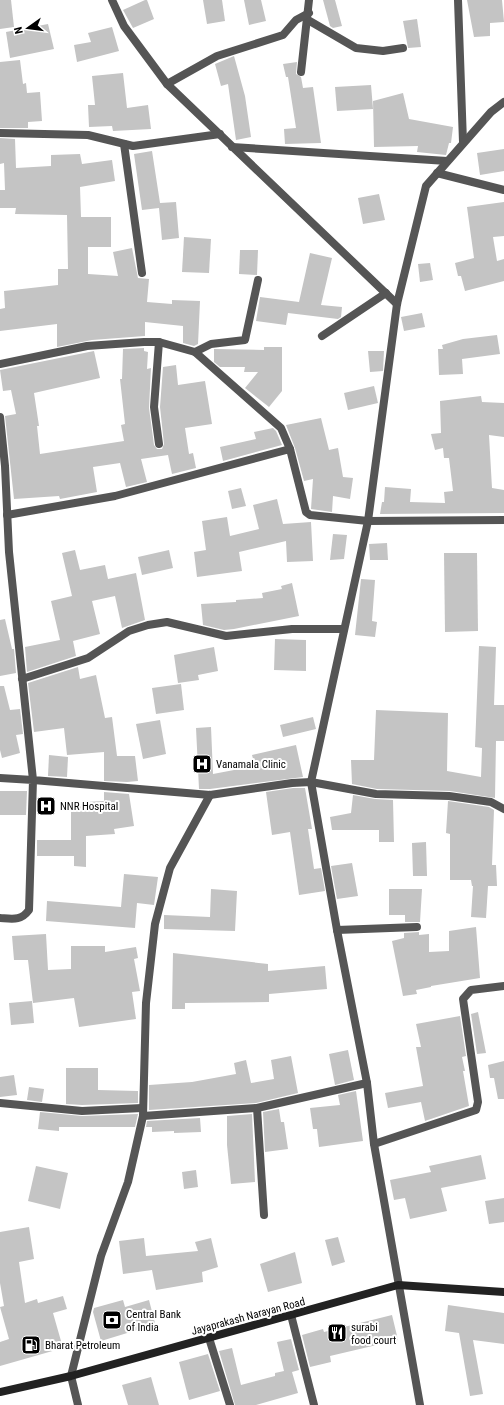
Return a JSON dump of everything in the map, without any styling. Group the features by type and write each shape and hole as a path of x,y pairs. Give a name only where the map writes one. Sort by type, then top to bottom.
{"street":[{"path":"112,0 124,26 167,84 397,304"},
{"path":"301,72 309,16 309,0"},
{"path":"458,0 463,142"},
{"path":"167,84 218,56 283,35 296,20 309,16"},
{"path":"309,16 356,48 383,51 404,48"},
{"path":"420,1405 374,1144 367,1083 337,930 312,782 368,521 397,304 426,186 463,142 491,112 504,102"},
{"path":"0,133 88,135 132,146 220,134"},
{"path":"124,144 142,273"},
{"path":"232,147 447,161"},
{"path":"437,173 504,190"},
{"path":"195,352 211,344 245,340 258,280"},
{"path":"322,336 386,293"},
{"path":"159,342 154,407 159,444"},
{"path":"0,364 86,346 159,342 195,352 281,428 290,449 306,512 308,514 318,517 368,521 504,520"},
{"path":"0,417 2,466 9,552 33,780 29,910 25,916 18,919 0,918"},
{"path":"7,515 123,495 152,488 223,466 290,449"},
{"path":"22,679 88,658 129,631 148,625 167,622 226,636 292,628 344,629"},
{"path":"0,778 210,795 292,783 312,782 376,794 449,796 491,802 504,809"},
{"path":"78,1405 71,1376 101,1256 128,1182 143,1112 146,1003 155,924 170,868 210,795"},
{"path":"337,930 417,927"},
{"path":"374,1144 476,1110 478,1102 463,999 471,990 504,986"},
{"path":"0,1103 82,1111 143,1112 257,1108 367,1083"},
{"path":"257,1108 264,1215"},
{"name":"Jayaprakash Narayan Road","path":"0,1392 71,1376 398,1286 504,1292"},
{"path":"291,1315 314,1405"},
{"path":"208,1338 230,1405"}],"building":[{"path":"0,0 11,0 14,27 0,29"},
{"path":"147,0 154,19 133,28 123,10"},
{"path":"203,0 222,0 225,21 207,24"},
{"path":"244,0 261,0 266,21 249,25"},
{"path":"323,0 335,0 342,26 333,28 330,26"},
{"path":"467,0 502,0 504,22 490,23 490,36 474,37"},
{"path":"417,19 421,47 408,48 403,21"},
{"path":"48,24 54,49 10,58 6,32"},
{"path":"112,27 119,51 77,62 74,45 91,42 88,33"},
{"path":"234,56 245,96 251,137 236,140 228,84 221,86 215,64"},
{"path":"20,60 23,84 26,83 27,93 40,92 42,121 28,122 28,128 0,128 0,62"},
{"path":"297,62 296,74 301,77 303,88 313,87 321,143 285,144 284,129 296,128 288,77 286,77 283,64"},
{"path":"123,73 127,108 148,105 151,129 113,131 112,126 89,127 88,105 95,105 92,76"},
{"path":"371,85 373,109 337,111 335,87"},
{"path":"403,93 409,119 453,127 451,143 449,143 446,155 417,152 418,146 374,147 373,101"},
{"path":"0,138 15,139 16,168 51,166 51,155 80,154 82,164 112,160 115,181 80,187 81,217 111,217 111,247 88,247 88,274 118,276 113,252 132,248 138,278 149,279 147,302 172,304 172,300 200,301 198,344 194,346 183,343 183,326 145,322 145,336 92,340 57,347 57,324 0,331 0,309 5,308 4,291 58,285 58,269 68,269 67,215 15,214 16,208 0,208 0,190 5,190 4,163 0,164"},
{"path":"504,149 504,171 480,175 477,153"},
{"path":"152,151 160,203 176,202 179,238 162,240 159,208 142,210 134,154"},
{"path":"379,194 385,220 363,224 358,198"},
{"path":"504,202 504,236 493,237 497,261 504,259 504,281 465,291 461,276 458,276 455,263 474,258 467,207"},
{"path":"184,237 211,239 209,273 182,272"},
{"path":"240,250 258,250 257,275 239,274"},
{"path":"310,253 332,258 321,305 342,307 341,317 338,319 288,313 286,325 256,321 260,297 299,302"},
{"path":"430,263 433,280 420,282 418,264"},
{"path":"422,313 425,327 404,331 401,317"},
{"path":"497,335 500,354 462,359 463,374 439,375 438,349 443,349 442,345 463,339"},
{"path":"264,347 282,347 282,391 269,407 245,388 258,372 244,372 245,367 220,367 214,362 214,349 264,350"},
{"path":"144,348 144,351 148,352 147,369 151,368 149,408 154,445 157,449 162,449 164,444 160,407 163,367 176,365 178,385 205,381 212,424 185,428 189,454 193,453 196,468 172,474 168,455 141,459 147,482 126,487 120,463 93,467 97,492 60,499 59,496 14,499 5,416 16,414 11,390 3,391 0,370 94,351 100,378 34,393 39,426 37,426 40,454 124,441 121,425 125,424 120,379 122,379 123,349"},
{"path":"368,351 384,351 383,371 370,372"},
{"path":"374,386 378,403 348,410 344,393"},
{"path":"481,396 482,402 504,403 504,437 489,435 492,488 504,490 504,513 380,514 382,502 384,502 385,487 411,489 410,502 445,503 444,492 453,491 449,458 444,458 443,448 435,450 431,434 441,433 440,401"},
{"path":"321,418 329,450 338,448 343,477 353,478 350,499 333,496 332,512 311,509 313,479 304,481 295,448 286,425"},
{"path":"273,428 276,431 282,445 223,461 220,447 256,439 254,432"},
{"path":"241,488 246,506 232,509 228,491"},
{"path":"277,499 283,524 311,522 313,561 287,562 286,541 239,552 242,571 197,577 194,552 206,550 202,521 227,517 230,536 259,529 253,505"},
{"path":"333,534 347,535 344,559 330,560"},
{"path":"387,543 388,560 370,560 369,544"},
{"path":"75,550 80,570 105,565 108,579 136,573 145,620 122,628 115,596 92,601 100,634 73,641 76,656 27,672 25,647 60,640 51,601 72,596 62,553"},
{"path":"169,550 173,568 142,575 138,557"},
{"path":"444,553 477,553 478,631 445,632"},
{"path":"361,579 375,580 372,621 377,622 375,637 355,635"},
{"path":"292,583 299,616 224,630 203,625 201,604 236,602 236,600 263,598 262,593 282,589 281,586"},
{"path":"5,619 12,649 14,649 16,673 0,676 0,620"},
{"path":"275,639 306,640 306,671 274,670"},
{"path":"479,646 496,647 494,705 504,705 504,741 496,741 495,798 450,791 377,789 352,784 351,760 374,760 376,710 448,713 447,771 481,777 482,748 475,747"},
{"path":"214,647 218,671 198,675 199,680 178,683 174,655"},
{"path":"78,667 80,679 96,675 105,718 112,717 117,756 135,756 138,781 104,781 104,752 67,755 64,728 34,732 28,683"},
{"path":"181,684 184,710 156,714 152,688"},
{"path":"0,686 4,686 10,710 20,709 23,734 16,735 20,753 2,758 0,750"},
{"path":"313,717 316,729 283,737 280,725"},
{"path":"160,720 166,754 143,759 136,724"},
{"path":"211,727 213,774 255,766 252,755 296,745 303,777 210,789 199,789 196,728"},
{"path":"49,755 68,757 67,777 48,776"},
{"path":"293,788 305,788 312,829 308,829 314,869 321,868 325,891 299,895 290,832 272,835 266,792"},
{"path":"0,791 27,791 26,815 0,815"},
{"path":"104,792 129,794 134,826 114,829 115,834 86,836 86,867 74,866 74,856 37,856 37,840 71,840 71,805 86,806 86,802 104,801"},
{"path":"353,795 375,799 393,800 394,842 379,842 379,830 332,830 330,817 351,813"},
{"path":"448,801 489,807 494,810 492,865 496,865 497,886 488,886 486,918 471,917 473,886 471,880 450,880 450,834 446,833"},
{"path":"426,842 427,876 413,876 412,843"},
{"path":"352,863 358,896 337,899 331,866"},
{"path":"124,874 158,877 154,905 137,903 135,928 46,921 47,901 121,907"},
{"path":"211,889 237,891 235,931 164,929 164,915 210,917"},
{"path":"389,889 422,889 420,922 405,922 405,915 389,915"},
{"path":"476,927 480,978 431,986 416,990 417,994 403,996 392,941 404,938 404,933 419,932 419,935 429,934 429,952 449,951 449,931"},
{"path":"46,934 48,970 71,969 71,946 105,946 105,952 136,947 138,958 134,959 140,991 132,992 136,1019 79,1027 74,998 33,1003 28,960 14,960 12,936"},
{"path":"173,953 268,964 268,971 325,966 327,989 269,994 269,1002 185,1003 185,1009 172,1009"},
{"path":"32,1001 34,1023 11,1025 9,1003"},
{"path":"478,1012 486,1053 477,1054 471,1014"},
{"path":"460,1016 466,1056 462,1057 465,1071 463,1071 469,1106 425,1121 421,1102 388,1108 385,1093 423,1086 416,1047 421,1047 416,1024"},
{"path":"348,1050 354,1080 335,1085 329,1054"},
{"path":"291,1056 298,1093 256,1103 149,1110 149,1085 192,1082 236,1074 234,1063 246,1060 251,1083 274,1079 271,1060"},
{"path":"504,1061 504,1099 498,1099 494,1078 490,1078 488,1065"},
{"path":"66,1068 98,1068 98,1090 138,1091 138,1103 82,1105 66,1104"},
{"path":"14,1075 17,1095 0,1097 0,1077"},
{"path":"29,1087 44,1089 42,1102 27,1100"},
{"path":"356,1091 363,1141 319,1147 317,1129 313,1129 310,1108 340,1105 338,1095"},
{"path":"279,1109 281,1122 284,1122 288,1149 265,1152 263,1112"},
{"path":"40,1112 82,1116 138,1114 135,1127 59,1127 59,1131 38,1129"},
{"path":"252,1114 255,1182 231,1184 227,1145 227,1116"},
{"path":"200,1118 201,1132 152,1132 152,1127 146,1127 147,1121"},
{"path":"481,1155 486,1179 441,1188 447,1211 410,1219 405,1198 394,1200 390,1180 431,1172 429,1166"},
{"path":"36,1166 68,1173 60,1209 28,1201"},
{"path":"196,1170 198,1187 184,1189 182,1172"},
{"path":"504,1198 504,1222 489,1224 485,1201"},
{"path":"29,1227 34,1259 19,1262 25,1303 37,1299 38,1303 63,1296 67,1309 53,1313 63,1348 0,1366 0,1342 9,1339 0,1307 4,1306 0,1283 0,1232"},
{"path":"338,1237 345,1262 332,1266 325,1240"},
{"path":"144,1238 146,1256 198,1251 195,1242 211,1238 218,1267 202,1272 203,1282 156,1290 152,1270 123,1274 119,1241"},
{"path":"295,1252 302,1283 268,1292 260,1264"},
{"name":"Central Bank of India","path":"123,1300 125,1307 149,1300 156,1327 137,1332 137,1330 101,1341 93,1312 94,1308"},
{"path":"448,1305 504,1313 504,1344 473,1340 483,1394 470,1396 459,1333 445,1331"},
{"path":"392,1315 398,1340 330,1356 331,1362 310,1367 302,1335 323,1329 324,1332"},
{"path":"291,1339 299,1370 292,1372 298,1393 256,1405 235,1405 219,1351 232,1348 241,1385 275,1376 275,1373 284,1371 277,1342"},
{"path":"208,1354 220,1391 189,1400 179,1362"},
{"path":"151,1377 159,1405 128,1405 122,1385"}],"place":[{"name":"Vanamala Clinic","path":"202,764"},
{"name":"NNR Hospital","path":"46,806"},
{"name":"Central Bank of India","path":"112,1320"},
{"name":"surabi food court","path":"337,1333"},
{"name":"Bharat Petroleum","path":"31,1345"}]}
